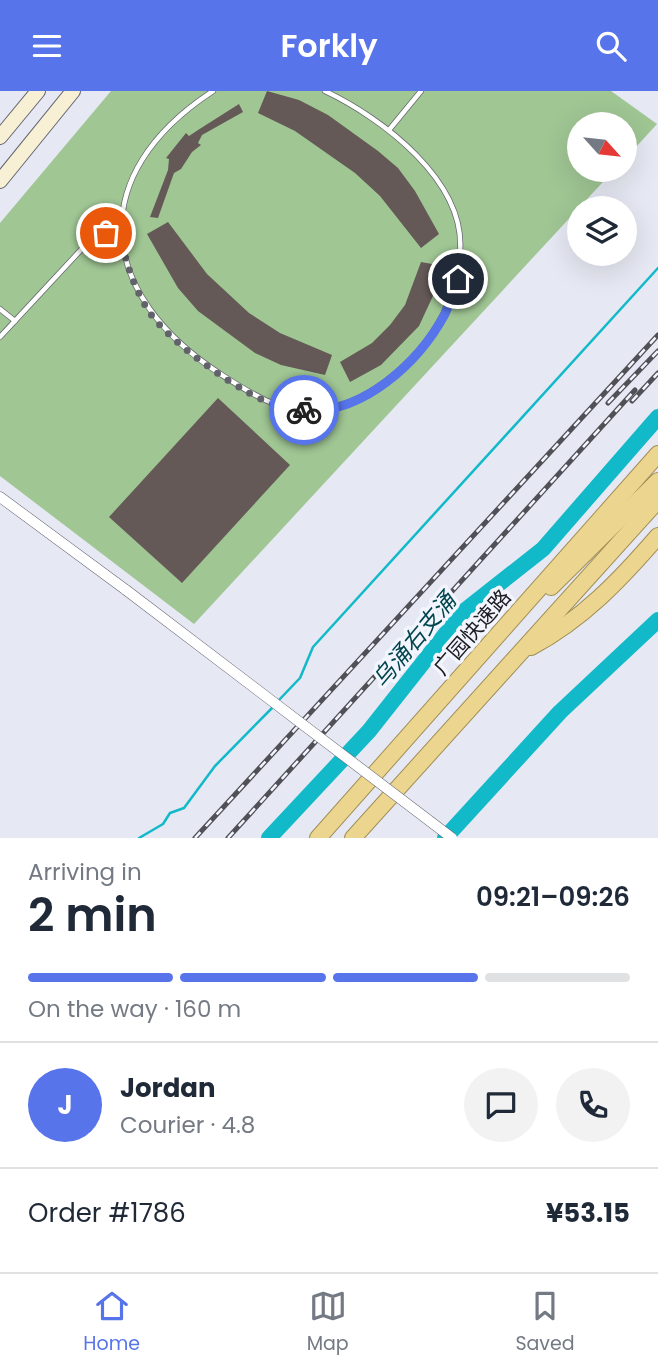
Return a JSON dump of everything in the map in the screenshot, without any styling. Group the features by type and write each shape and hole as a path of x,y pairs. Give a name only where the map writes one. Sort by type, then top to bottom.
{"highway":[{"name":"广园快速路","path":"318,838 658,454"},
{"path":"484,651 655,490"},
{"path":"353,838 520,654 655,490"},
{"path":"520,654 560,632 604,596 658,536"}],"main road":[{"path":"0,137 38,91"},
{"path":"0,181 73,91"}],"street":[{"path":"0,497 452,838"}],"lane":[{"path":"213,91 184,110 158,136 133,176 120,235 128,273 149,313 198,360 241,387 282,408 315,411 360,398 390,379 421,350 445,313 458,279 458,220 446,194 389,130 350,103 325,91"},
{"path":"389,130 421,91"},
{"path":"0,337 91,239 106,233 120,235"},
{"path":"0,309 15,321"}],"green space":[{"path":"111,91 611,91 657,124 637,146 637,112 567,112 567,182 603,182 590,196 567,196 567,221 194,624 0,476 0,223"}],"building":[{"path":"267,91 299,100 328,115 378,151 398,168 415,191 439,234 421,248 380,196 355,173 295,131 258,113"},
{"path":"239,104 243,112 202,135 198,143 201,145 192,152 181,169 174,173 158,218 150,217 168,170 169,159 166,158 186,133 189,136"},
{"path":"168,222 207,274 249,313 280,333 332,355 325,375 281,365 255,353 198,311 178,288 147,234"},
{"path":"421,262 443,266 439,283 419,326 381,365 350,382 340,362 372,343 390,325 405,305"},
{"path":"218,398 290,465 182,583 109,517"}],"waterway":[{"path":"278,701 300,678 313,647 658,268"},
{"name":"乌涌右支涌","path":"269,838 369,731 463,612 543,549 658,417"},
{"name":"乌涌右支涌","path":"445,838 560,712 658,620"},
{"path":"139,838 163,824 170,813 184,808 215,766 274,706"}],"railway":[{"path":"195,838 658,335"},
{"path":"608,403 658,351"},
{"path":"632,401 658,373"},
{"path":"228,838 635,390"}],"way so far":[{"path":"106,233 120,235 128,273 149,313 198,360 241,387 282,408 304,410"}],"route":[{"path":"304,410 315,411 360,398 390,379 421,350 445,313 458,279"}]}
